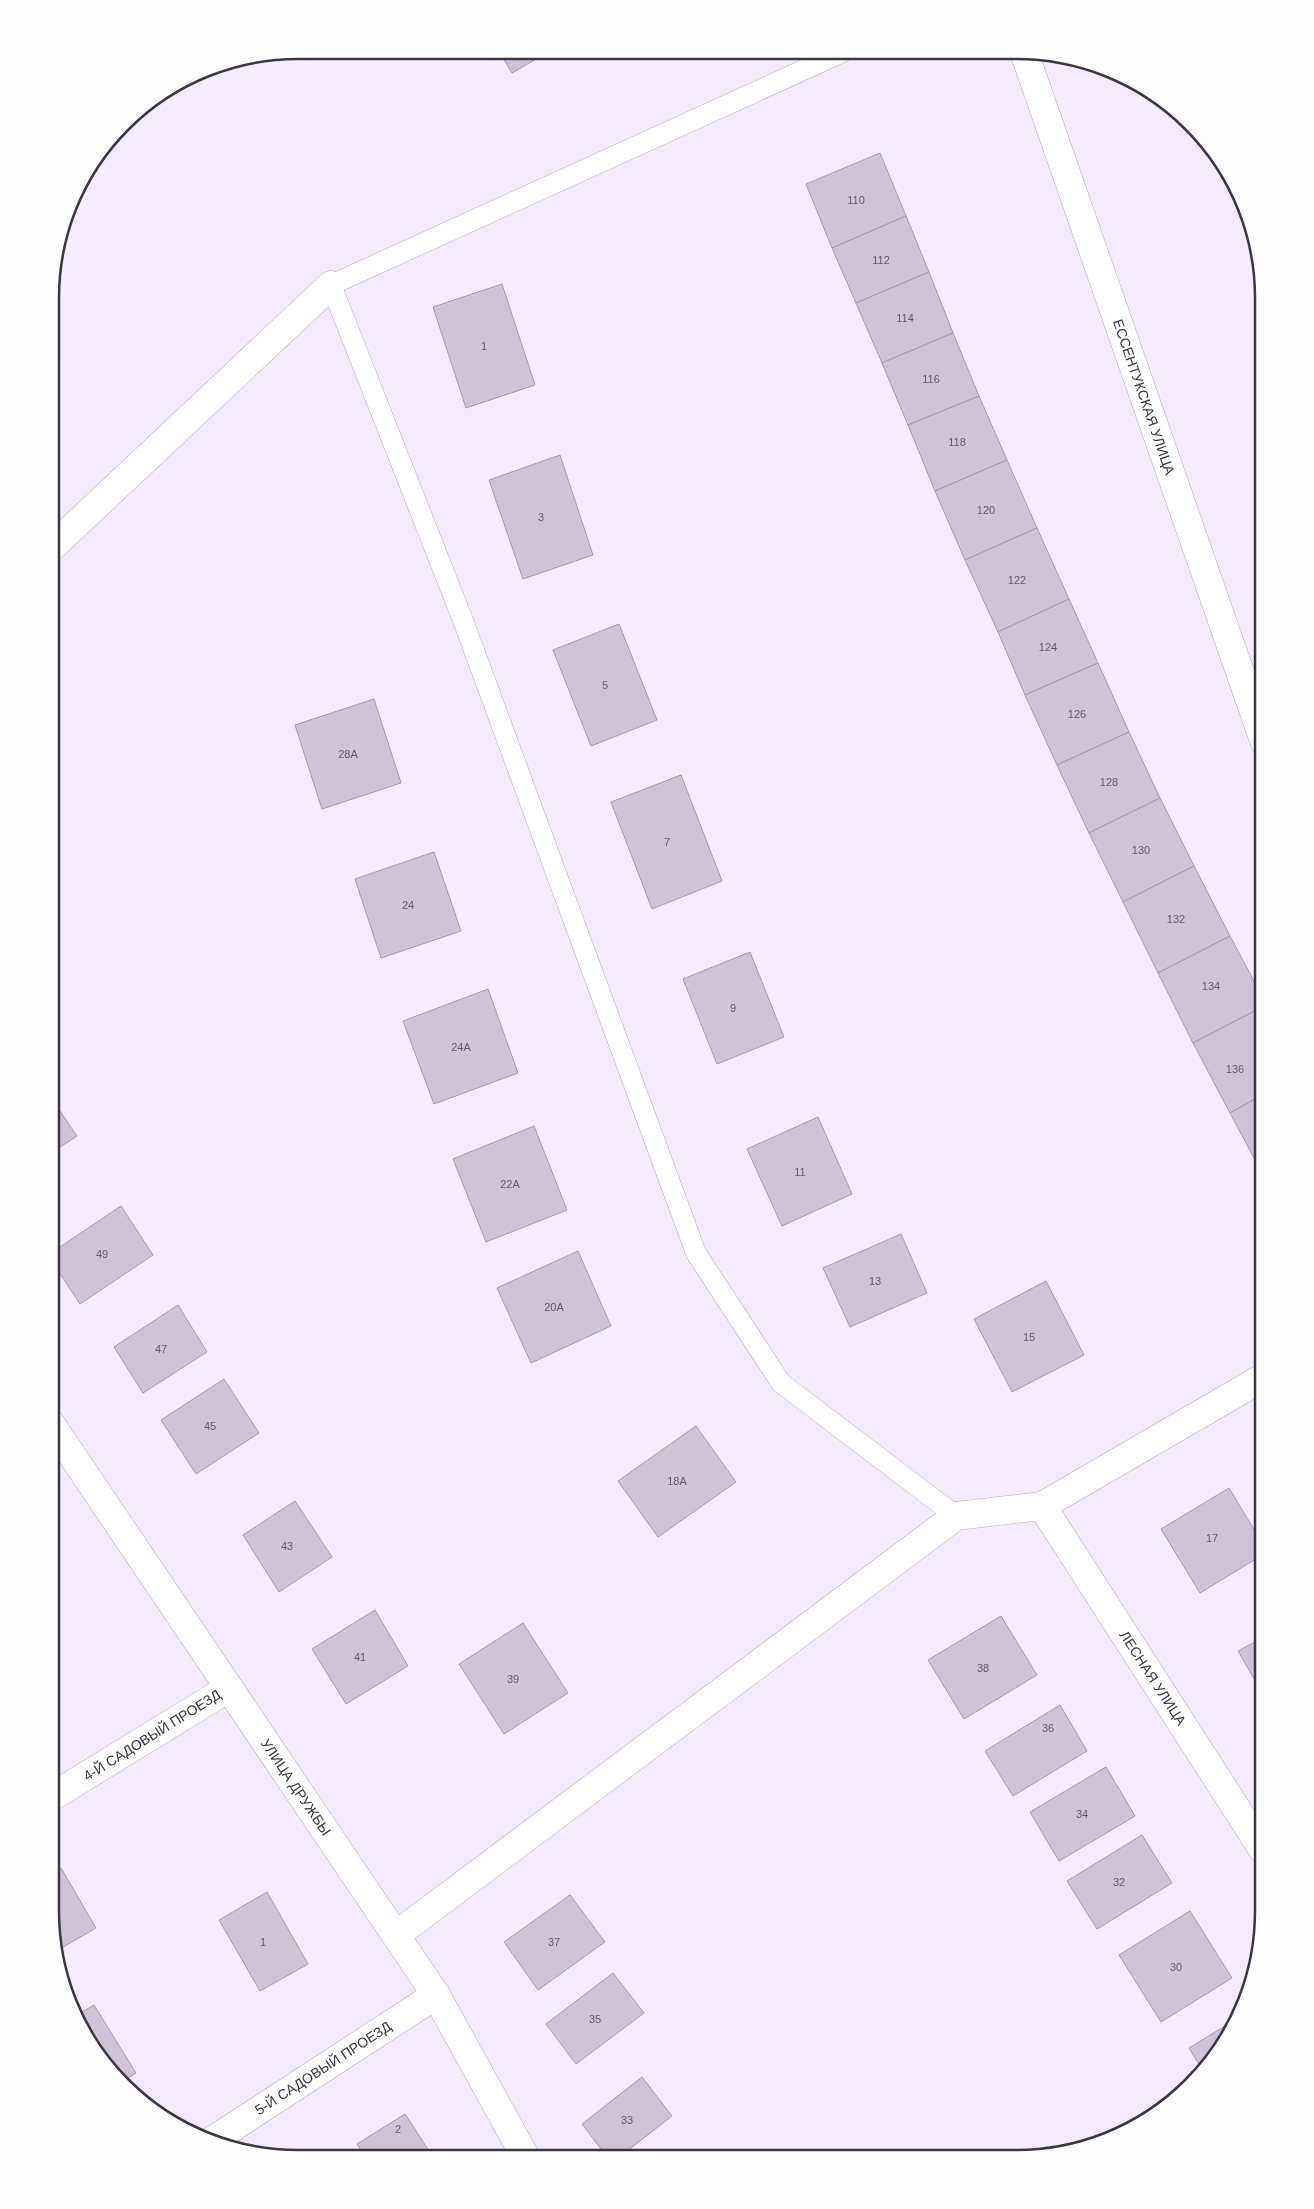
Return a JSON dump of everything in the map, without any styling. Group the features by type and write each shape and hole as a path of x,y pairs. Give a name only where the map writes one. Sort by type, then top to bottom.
{"street":[{"name":"ЕССЕНТУКСКАЯ УЛИЦА","path":"1026,59 1255,715"},
{"path":"59,540 331,284"},
{"path":"396,1935 956,1516 1042,1506 1255,1382"},
{"name":"УЛИЦА ДРУЖБЫ","path":"59,1436 436,1994 522,2150"},
{"name":"ЛЕСНАЯ УЛИЦА","path":"1042,1506 1255,1836"},
{"name":"4-Й САДОВЫЙ ПРОЕЗД","path":"59,1792 229,1688"},
{"name":"5-Й САДОВЫЙ ПРОЕЗД","path":"218,2137 436,1994"}],"lane":[{"path":"827,59 331,284 464,623 696,1254 781,1383 956,1516"}],"building":[{"path":"504,59 536,59 512,73"},
{"path":"880,153 906,216 832,248 806,184"},
{"path":"906,216 929,272 856,303 832,248"},
{"path":"929,272 953,333 882,363 856,303"},
{"path":"502,284 535,385 466,408 433,307"},
{"path":"953,333 979,396 908,425 882,363"},
{"path":"979,396 1007,460 935,491 908,425"},
{"path":"560,455 593,555 523,579 489,480"},
{"path":"1007,460 1037,528 965,560 935,491"},
{"path":"1037,528 1069,599 998,632 965,560"},
{"path":"1069,599 1098,663 1025,695 998,632"},
{"path":"619,624 657,720 591,746 553,650"},
{"path":"1098,663 1129,732 1057,765 1025,695"},
{"path":"374,699 401,783 322,809 295,725"},
{"path":"1129,732 1160,798 1089,833 1057,765"},
{"path":"681,775 722,881 652,909 611,802"},
{"path":"1160,798 1194,866 1123,902 1089,833"},
{"path":"434,852 461,931 381,958 355,879"},
{"path":"1194,866 1230,936 1158,973 1123,902"},
{"path":"1230,936 1255,983 1255,1011 1193,1043 1158,973"},
{"path":"750,952 784,1037 717,1064 683,979"},
{"path":"488,989 518,1073 434,1104 403,1021"},
{"path":"1255,1011 1255,1099 1230,1113 1193,1043"},
{"path":"1255,1099 1255,1160 1230,1113"},
{"path":"59,1110 77,1136 59,1148"},
{"path":"818,1117 852,1194 782,1226 747,1149"},
{"path":"534,1126 567,1210 486,1242 453,1159"},
{"path":"121,1206 153,1255 80,1304 59,1272 59,1248"},
{"path":"901,1234 927,1293 850,1327 823,1268"},
{"path":"578,1251 611,1326 531,1363 497,1288"},
{"path":"1046,1281 1084,1355 1012,1392 974,1319"},
{"path":"178,1305 207,1352 143,1393 114,1347"},
{"path":"224,1379 259,1433 196,1474 161,1420"},
{"path":"696,1426 736,1482 658,1537 618,1481"},
{"path":"1229,1488 1255,1531 1255,1559 1200,1593 1161,1529"},
{"path":"295,1501 332,1557 279,1592 243,1535"},
{"path":"375,1610 408,1666 346,1704 312,1649"},
{"path":"1001,1616 1037,1675 964,1719 928,1660"},
{"path":"523,1623 568,1693 504,1734 459,1664"},
{"path":"1255,1642 1255,1680 1238,1651"},
{"path":"1060,1705 1087,1751 1013,1796 985,1751"},
{"path":"1106,1767 1135,1816 1059,1861 1030,1812"},
{"path":"1142,1835 1172,1883 1097,1929 1067,1881"},
{"path":"61,1868 96,1928 62,1948 59,1927 59,1869"},
{"path":"267,1892 308,1964 260,1991 219,1920"},
{"path":"570,1895 605,1942 538,1990 504,1942"},
{"path":"1190,1911 1232,1978 1161,2022 1119,1955"},
{"path":"613,1973 644,2013 576,2064 546,2024"},
{"path":"94,2005 136,2073 127,2078 118,2069 99,2044 81,2012"},
{"path":"1226,2025 1199,2065 1189,2048"},
{"path":"642,2077 672,2116 628,2150 602,2150 582,2124"},
{"path":"405,2114 428,2150 361,2150 357,2144"}]}
